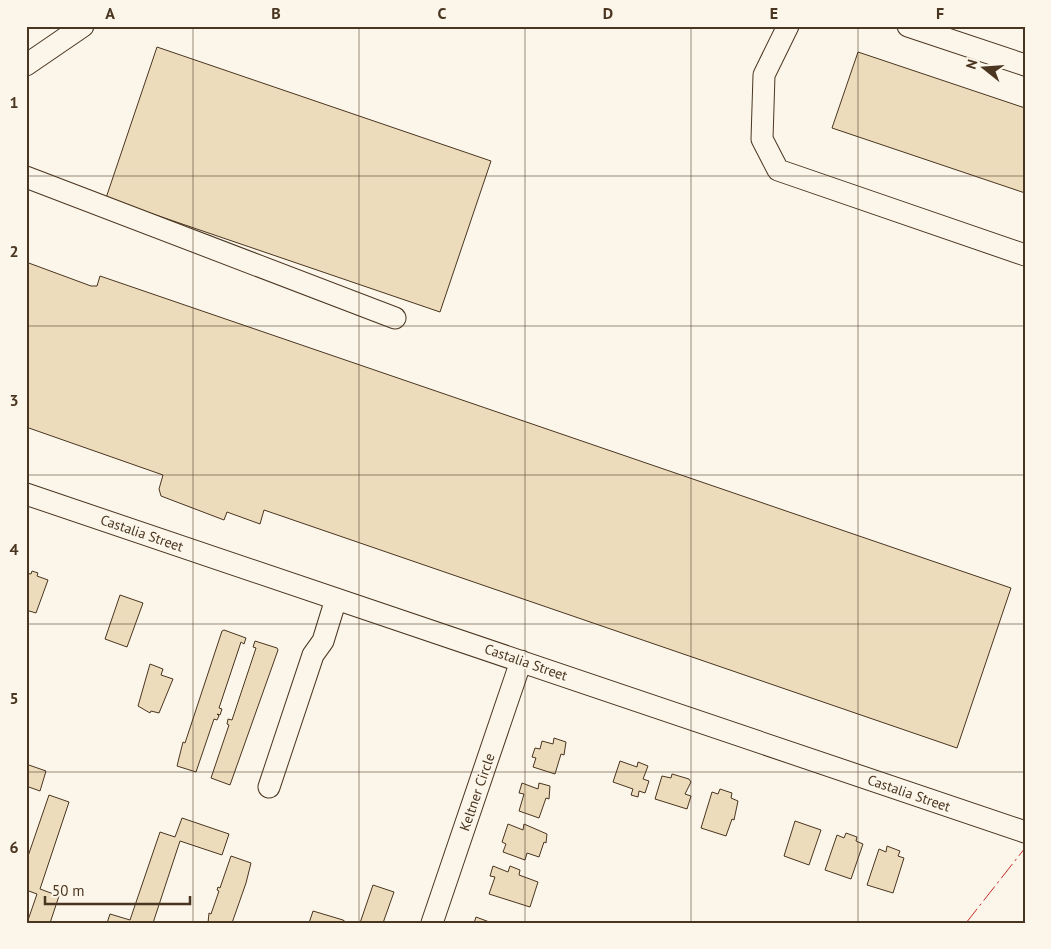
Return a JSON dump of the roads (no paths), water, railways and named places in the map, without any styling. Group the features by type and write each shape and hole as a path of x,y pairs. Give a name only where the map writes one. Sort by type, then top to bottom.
{"street":[{"path":"26,64 83,26"},
{"path":"788,26 764,75 762,139 778,170 1025,255"},
{"path":"908,26 1025,65"},
{"path":"26,177 396,318"},
{"name":"Castalia Street","path":"26,494 1025,832"},
{"path":"269,787 313,656 322,641 336,599"},
{"name":"Keltner Circle","path":"432,923 522,661"}]}
